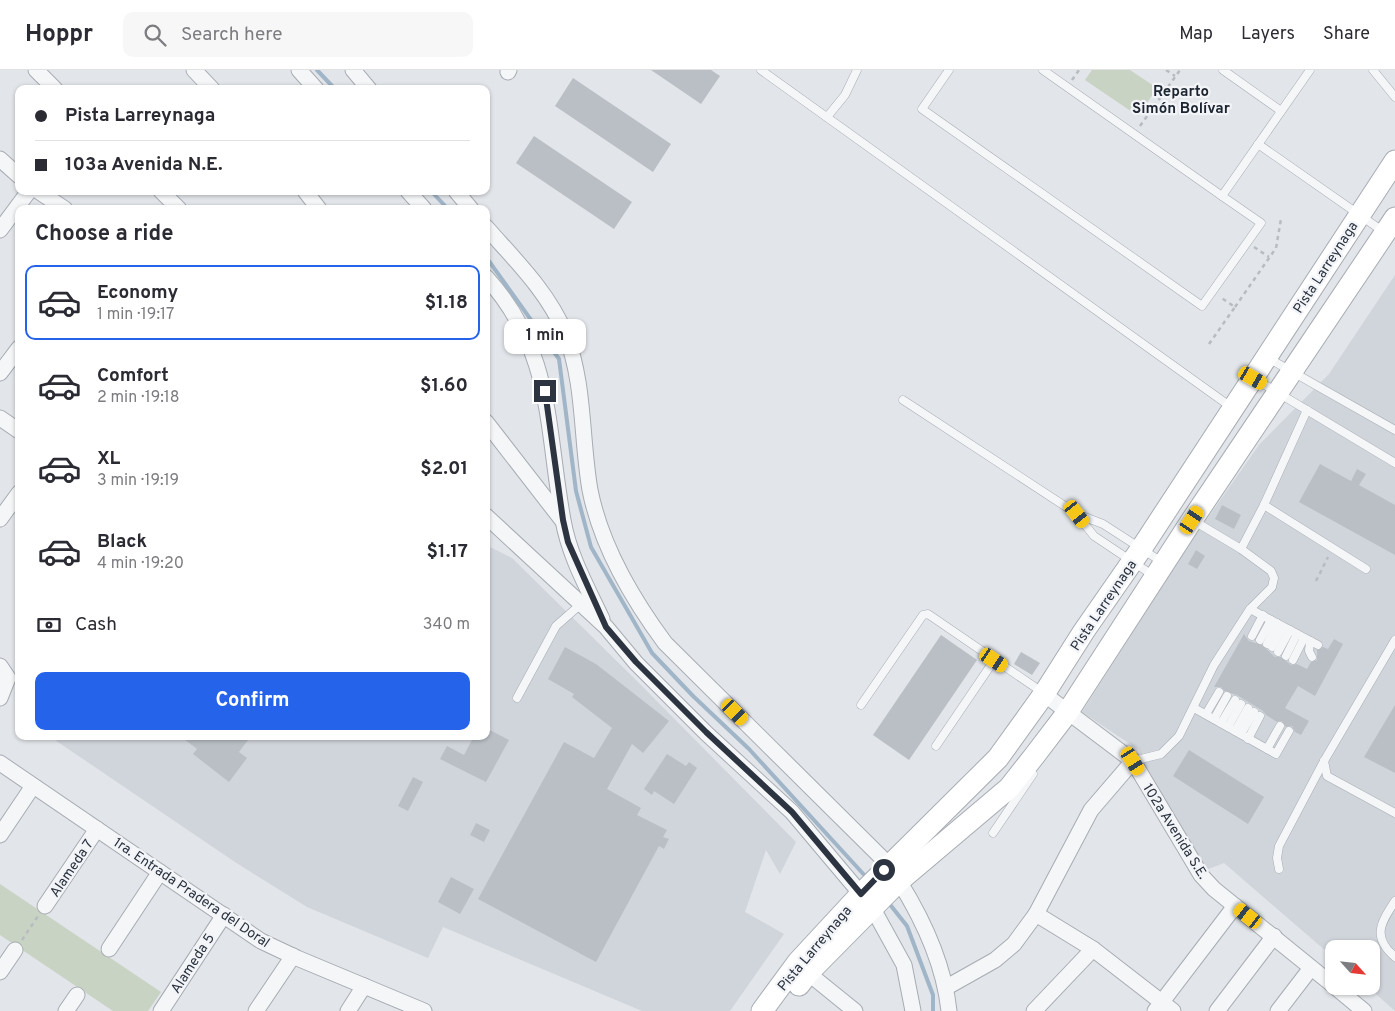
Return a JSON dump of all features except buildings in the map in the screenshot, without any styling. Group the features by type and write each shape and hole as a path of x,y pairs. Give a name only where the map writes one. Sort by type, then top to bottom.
{"main road":[{"name":"Pista Larreynaga","path":"762,1011 798,962 892,875 998,758 1044,694 1084,631 1137,555 1358,214 1395,161"},
{"name":"Pista Larreynaga","path":"892,875 1009,788 1067,713 1192,520 1390,225"},
{"name":"Pista Larreynaga","path":"780,1011 868,899"}],"street":[{"path":"36,70 51,85"},
{"path":"194,70 208,85"},
{"path":"299,70 312,85"},
{"path":"353,70 366,85"},
{"path":"0,159 15,172"},
{"path":"44,195 59,205"},
{"path":"165,195 175,205"},
{"path":"412,195 420,205"},
{"path":"459,195 468,205"},
{"path":"0,230 15,210"},
{"path":"490,232 545,296 565,334 576,371 590,489 596,516 620,573 648,620 665,643 892,875 920,915 946,987 949,1011"},
{"path":"490,282 501,294 523,330 536,361 545,391 563,520 577,565 606,627"},
{"path":"0,372 15,353"},
{"path":"0,418 15,429"},
{"path":"490,427 563,520"},
{"path":"0,519 15,498"},
{"path":"490,520 606,627 636,662 706,732 792,812 868,899 904,964 908,1008"},
{"path":"0,666 8,678 3,692"},
{"name":"102a Avenida S.E.","path":"1044,694 1133,761 1201,875 1235,906 1325,979"},
{"path":"946,987 995,960 1014,944 1036,914 1091,810 1133,761"},
{"name":"1ra. Entrada Pradera del Doral","path":"0,763 261,941 292,956 424,1011"},
{"path":"0,835 33,786"},
{"name":"Alameda 7","path":"45,906 97,829"},
{"path":"109,949 160,872"},
{"path":"1036,914 1093,949 1164,1008 1235,906"},
{"name":"Alameda 5","path":"161,1011 224,915"},
{"path":"1217,1011 1274,936"},
{"path":"1034,1011 1093,949"},
{"path":"0,972 15,950"},
{"path":"256,1011 292,956"},
{"path":"1278,1011 1311,968"},
{"path":"808,973 855,1011"},
{"path":"348,1011 364,986"},
{"path":"66,1011 77,995"},
{"name":"102a Avenida S.E.","path":"1345,995 1364,1011"}],"lane":[{"path":"762,70 1233,408"},
{"path":"827,117 845,95 857,70"},
{"path":"949,70 922,109 1202,306 1261,223 1043,70"},
{"path":"1223,70 1281,111"},
{"path":"1222,196 1310,70"},
{"path":"1373,70 1395,97"},
{"path":"1258,144 1358,214 1390,225"},
{"path":"1266,357 1395,430"},
{"path":"1253,378 1395,463"},
{"path":"902,400 1077,514 1103,524 1137,555 1160,570"},
{"path":"1241,549 1308,410"},
{"path":"1264,504 1366,569"},
{"path":"1077,514 1094,536 1137,555 1160,570"},
{"path":"1133,761 1161,754 1179,736 1214,665 1250,608 1272,587 1274,578 1271,571 1241,549 1192,520"},
{"path":"517,698 556,626 581,604"},
{"path":"1250,608 1318,645"},
{"path":"860,705 924,614 928,614 1044,694"},
{"path":"1252,636 1263,615"},
{"path":"1290,630 1269,646 1290,630"},
{"path":"1290,630 1312,657"},
{"path":"1290,630 1290,658"},
{"path":"1280,869 1277,858 1278,846 1324,761 1395,640"},
{"path":"936,746 994,660"},
{"path":"1219,692 1228,727"},
{"path":"1228,727 1244,706"},
{"path":"1228,727 1244,706"},
{"path":"1228,727 1244,706"},
{"path":"1194,708 1276,754 1289,731"},
{"path":"1267,749 1280,726"},
{"path":"993,833 1036,769 1038,761 1034,755"},
{"path":"1324,761 1327,776 1395,812"},
{"path":"1395,901 1381,925 1380,934 1385,947 1395,958"}],"path":[{"path":"1166,70 1175,76"},
{"path":"1134,134 1180,70"},
{"path":"1209,344 1276,248 1281,219"},
{"path":"1247,243 1269,257"},
{"path":"1212,292 1235,307"},
{"path":"1316,581 1332,549"},
{"path":"15,950 45,906"}],"shaded area":[{"path":"1395,275 1395,1011 1377,995 1380,995 1380,940 1325,940 1325,950 1224,863 1206,870 1157,798 1139,750 1082,712 1188,546 1259,445 1329,374"},
{"path":"490,547 512,558 796,842 780,874 766,850 745,912 784,934 730,1011 642,1011 443,927 428,958 307,907 235,862 55,740 490,740"}],"green space":[{"path":"1092,70 1130,70 1157,88 1138,116 1085,80"},
{"path":"0,884 161,992 148,1011 113,1011 0,935"}],"waterway":[{"path":"317,70 331,85"},
{"path":"435,195 444,205"},
{"path":"490,263 559,359 576,491 591,547 652,653 693,696 749,749 867,878"},
{"path":"888,902 907,926 933,995 933,1011"}],"district":[{"name":"Reparto Simón Bolívar","path":"1181,100"}],"route":[{"path":"545,391 563,520 568,542 606,627 636,662 706,732 792,812 861,894 884,870"}]}
